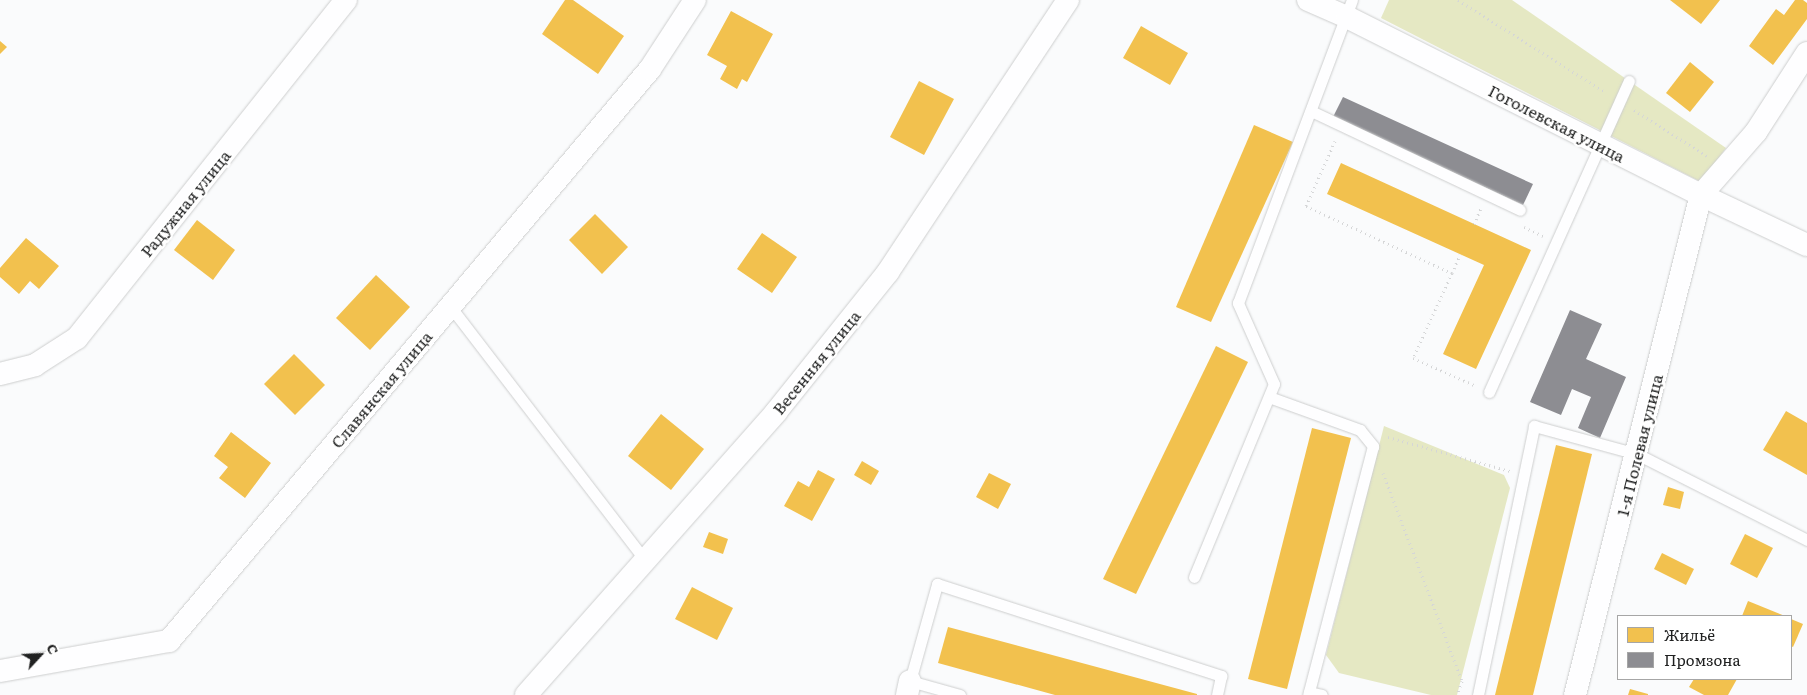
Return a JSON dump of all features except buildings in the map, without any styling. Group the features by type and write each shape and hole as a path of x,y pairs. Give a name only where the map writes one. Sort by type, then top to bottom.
{"street":[{"name":"Радужная улица","path":"0,374 36,365 76,338 346,0"},
{"name":"Славянская улица","path":"0,671 169,641 650,69 695,0"},
{"name":"Весенняя улица","path":"526,695 776,412 888,272 1068,0"},
{"name":"Гоголевская улица","path":"1308,0 1348,6 1602,145 1701,195 1807,245"},
{"path":"1701,195 1756,132 1807,53"},
{"name":"1-я Полевая улица","path":"1575,695 1701,195"}],"lane":[{"path":"1194,577 1274,384 1238,302 1311,111 1348,6"},
{"path":"1489,392 1602,145 1629,81"},
{"path":"1311,111 1520,210"},
{"path":"450,306 646,560"},
{"path":"1269,397 1360,430 1373,446 1308,693 1322,695"},
{"path":"1478,695 1534,426 1637,454 1807,540"},
{"path":"960,695 909,688 937,584 1222,676 1217,695"}],"path":[{"path":"1335,141 1306,206 1452,273"},
{"path":"1474,224 1482,207"},
{"path":"1460,255 1413,358 1489,392"},
{"path":"1360,430 1525,475"},
{"path":"1373,446 1462,681 1457,695"}],"green space":[{"path":"1389,0 1512,0 1726,148 1701,182 1381,18"},
{"path":"1384,426 1504,475 1510,488 1457,695 1431,695 1339,673 1326,655"}]}
